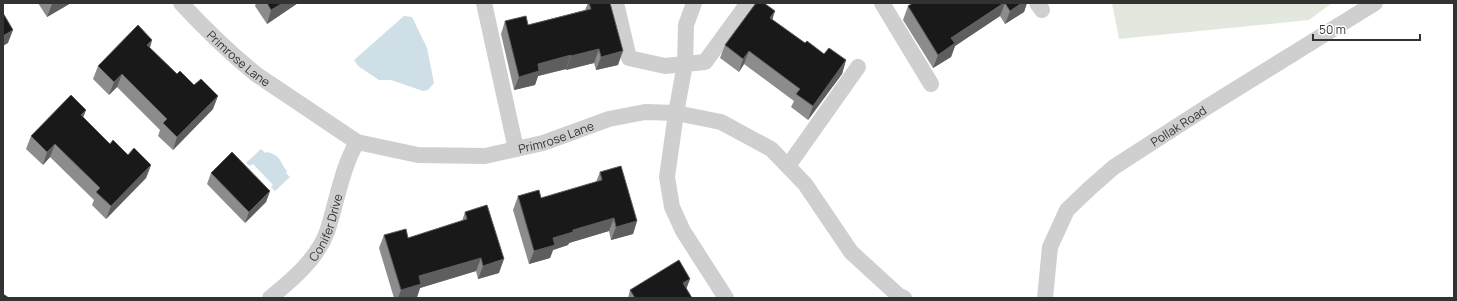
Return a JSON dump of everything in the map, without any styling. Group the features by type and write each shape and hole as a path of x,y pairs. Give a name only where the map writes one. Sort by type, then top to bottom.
{"street":[{"name":"Primrose Lane","path":"181,3 243,64 357,142 418,155 485,156 543,143 609,119 645,112 676,114 721,122 771,150 788,166 805,184 851,252 899,296 904,298"},
{"path":"484,3 516,149"},
{"path":"616,3 629,58 665,66 705,62 748,3"},
{"path":"694,3 686,25 685,64 667,177 672,207 683,231 726,298"},
{"path":"882,3 931,84"},
{"name":"Pollak Road","path":"1045,298 1050,247 1067,210 1090,188 1114,167 1207,107 1375,3"},
{"path":"788,166 858,67"},
{"name":"Conifer Drive","path":"276,296 310,261 326,233 349,156 357,142"}],"shaded area":[{"path":"1112,3 1332,3 1309,20 1119,39"},
{"path":"404,16 412,17 427,48 434,83 428,90 423,91 391,80 379,80 358,66 354,60"},
{"path":"261,149 265,153 267,152 278,157 287,171 286,173 290,177 275,191 271,187 273,185 253,164 250,166 246,163"}],"building":[{"path":"267,3 283,3 271,10"},
{"path":"589,3 610,3 623,51 601,57 599,49 571,55 538,64 539,71 519,77 505,21 526,16 528,25 591,9"},
{"path":"756,3 764,3 775,11 770,18 805,43 807,41 824,54 829,48 846,60 813,106 796,94 800,89 749,51 743,59 725,45"},
{"path":"913,3 1004,3 951,38 955,43 938,55 908,6"},
{"path":"1005,3 1022,3 1010,11"},
{"path":"3,13 13,30 3,36"},
{"path":"138,25 152,40 147,45 177,74 180,71 194,85 201,79 218,96 177,137 163,123 167,119 122,74 114,82 98,66"},
{"path":"71,95 86,110 81,115 110,144 113,140 128,155 134,148 151,165 111,206 96,192 100,188 55,144 47,152 31,136"},
{"path":"232,152 270,191 249,212 211,173"},
{"path":"621,166 637,221 616,227 614,218 573,230 573,232 553,238 555,245 534,251 518,196 539,190 541,198 602,180 600,172"},
{"path":"487,205 504,259 483,266 481,258 419,276 421,284 401,290 384,235 406,229 408,238 467,219 465,212"},
{"path":"679,260 690,279 683,283 692,298 635,298 630,290"},
{"path":"3,294 9,298 3,298"}]}
